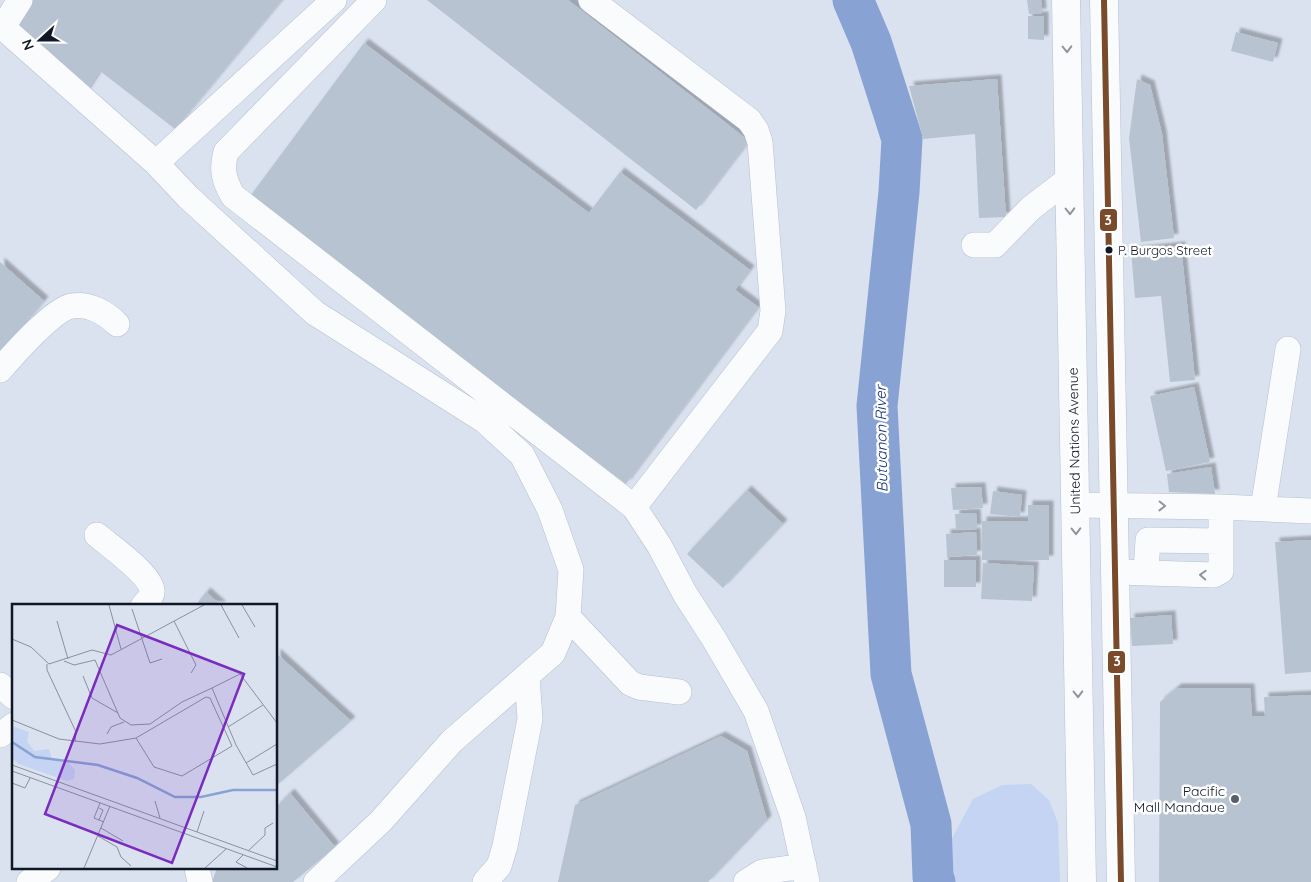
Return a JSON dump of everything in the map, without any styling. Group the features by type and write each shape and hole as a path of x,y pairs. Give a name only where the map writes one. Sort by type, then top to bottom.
{"main road":[{"name":"United Nations Avenue","path":"1066,0 1082,882"},
{"path":"1104,0 1121,882"}],"street":[{"path":"20,0 6,22 7,31 156,163 188,197 316,313 485,421 522,455 550,510 571,570 568,617 553,653 452,741 381,821 316,882"},
{"path":"156,163 334,0"},
{"path":"374,0 226,152 222,167 226,184 233,196 634,507 659,545 685,594 756,711 793,817 805,874 762,872 746,882"},
{"path":"591,0 749,120 756,130 760,142 773,311 770,331 634,507"},
{"path":"974,245 995,245 1031,208 1069,179"},
{"path":"0,370 56,313 71,306 104,312 118,324"},
{"path":"1263,509 1288,349"},
{"path":"1075,505 1221,507 1311,511"},
{"path":"1115,572 1218,574 1221,570 1221,507"},
{"path":"97,535 145,576 152,590 150,598 145,604"},
{"path":"1146,572 1148,540 1220,541"},
{"path":"568,617 630,684 678,692"},
{"path":"485,882 499,866 505,846 530,719 527,676"},
{"path":"0,685 12,695"},
{"path":"0,735 12,726"},
{"path":"29,882 45,870"}],"shaded area":[{"path":"1031,784 1049,800 1058,823 1060,882 948,882 943,855 973,799 1002,785"}],"building":[{"path":"27,0 282,0 175,129 100,71 85,94 11,30"},
{"path":"427,0 568,0 749,141 696,210"},
{"path":"1027,0 1041,0 1042,13 1029,14"},
{"path":"1028,16 1044,16 1044,40 1028,39"},
{"path":"1236,32 1278,43 1273,62 1231,51"},
{"path":"364,43 589,213 620,172 750,270 735,290 758,307 626,484 248,199"},
{"path":"997,79 1006,217 979,218 975,134 923,139 909,86"},
{"path":"1137,79 1150,85 1162,134 1174,238 1141,242 1129,138"},
{"path":"1181,246 1195,380 1170,382 1161,296 1135,298 1131,251"},
{"path":"0,262 44,301 0,353"},
{"path":"1194,387 1210,462 1166,471 1150,396"},
{"path":"1211,467 1215,494 1169,492 1167,474"},
{"path":"981,487 983,508 953,510 951,488"},
{"path":"747,490 783,524 723,588 687,554"},
{"path":"993,491 1022,495 1020,517 990,514"},
{"path":"1028,505 1049,505 1049,560 982,560 982,521 1028,521"},
{"path":"976,513 977,529 956,530 955,514"},
{"path":"976,532 977,555 947,557 946,534"},
{"path":"1311,540 1311,672 1285,674 1275,542"},
{"path":"944,560 976,560 976,587 944,587"},
{"path":"983,563 1034,566 1032,601 981,599"},
{"path":"206,592 220,604 197,604"},
{"path":"1171,615 1173,644 1132,646 1130,618"},
{"path":"278,655 351,721 278,784"},
{"name":"Pacific Mall Mandaue","path":"1177,688 1250,688 1252,716 1265,716 1264,697 1311,695 1311,882 1159,882 1160,702"},
{"path":"721,736 747,751 767,820 708,882 558,882 575,805"},
{"path":"290,793 335,847 293,882 212,882 216,870 278,870 278,805"}],"waterway":[{"name":"Butuanon River","path":"853,0 871,42 902,139 899,192 877,406 891,674 931,824 933,877 935,882"}],"transit line":[{"name":"3","path":"1104,0 1121,882"}],"place":[{"name":"P. Burgos Street","path":"1109,250"},
{"name":"Pacific Mall Mandaue","path":"1235,799"}]}
